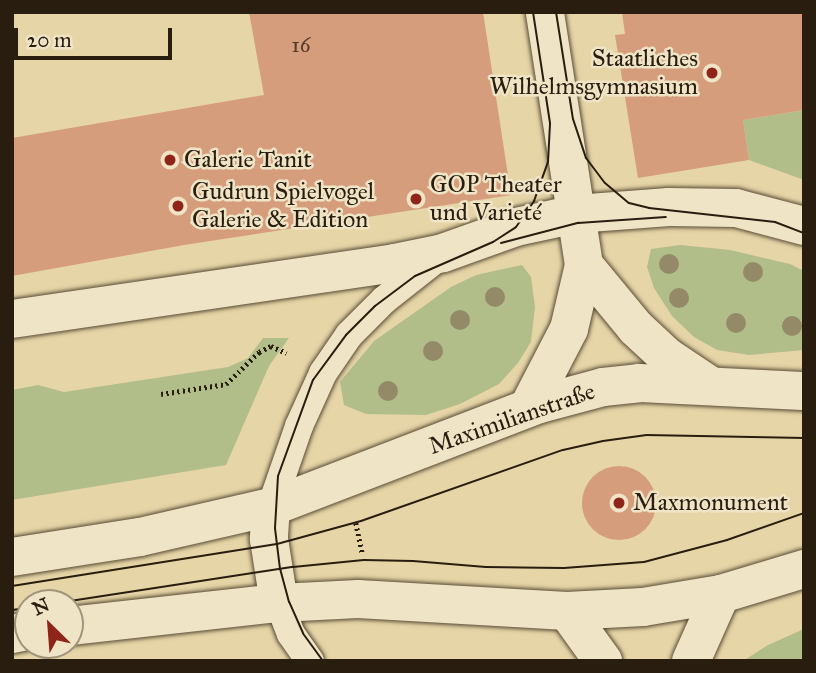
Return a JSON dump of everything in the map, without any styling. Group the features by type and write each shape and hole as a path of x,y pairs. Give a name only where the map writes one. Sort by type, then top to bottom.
{"street":[{"path":"527,408 569,329 584,265 545,12"},
{"path":"12,319 443,253 516,227 576,214 669,207 736,208 804,226"},
{"path":"584,265 636,328 666,356 711,386"},
{"name":"Maximilianstraße","path":"12,557 140,537 271,507 527,408 604,387 639,383 804,391"},
{"path":"271,507 269,539 279,603"},
{"path":"84,624 279,603 358,599 567,611 643,607 721,594 804,569"},
{"path":"691,661 721,594"},
{"path":"567,611 603,661"}],"lane":[{"path":"271,507 299,426 323,373 349,335 384,300 443,253"},
{"path":"279,603 291,634 310,661"}],"path":[{"path":"161,394 226,384 259,352 271,346 287,353"},
{"path":"331,486 353,508 367,577 358,599"}],"green space":[{"path":"804,110 804,180 749,160 743,120"},
{"path":"680,245 730,250 790,264 804,271 804,350 749,355 717,350 694,337 672,316 654,288 647,267 651,249"},
{"path":"522,265 531,277 535,307 531,342 518,363 499,384 460,404 426,415 366,414 344,405 340,382 374,341 451,287 476,275"},
{"path":"263,338 289,338 269,366 226,465 12,500 12,390 38,385 64,392 228,367 248,358"},
{"path":"804,629 804,661 743,661 768,645"}],"building":[{"path":"249,12 483,12 511,195 184,245 12,276 12,138 264,95"},
{"name":"Staatliches Wilhelmsgymnasium","path":"622,12 804,12 804,110 743,120 749,160 638,178 615,35 625,34"},
{"name":"Maxmonument","path":"619,466 633,469 645,477 653,489 656,503 653,517 645,529 633,537 619,540 605,537 593,529 585,517 582,503 585,489 593,477 605,469"}],"tram line":[{"path":"323,661 303,633 289,602 280,569 275,528 278,476 313,380 346,335 375,306 415,276 493,242 516,227 534,201 548,162 550,123 533,12"},
{"path":"556,12 573,119 586,158 605,183 629,203 649,208 775,222 804,233"},
{"path":"501,243 578,223 666,217"},
{"path":"12,586 277,544 361,521 563,450 603,441 647,435 804,438"},
{"path":"84,599 293,567 364,560 486,567 564,568 644,562 727,540 804,513"}],"place":[{"name":"Staatliches Wilhelmsgymnasium","path":"712,73"},
{"name":"Galerie Tanit","path":"170,160"},
{"name":"GOP Theater und Varieté","path":"416,199"},
{"name":"Gudrun Spielvogel Galerie & Edition","path":"178,206"},
{"name":"Maxmonument","path":"619,503"}]}
